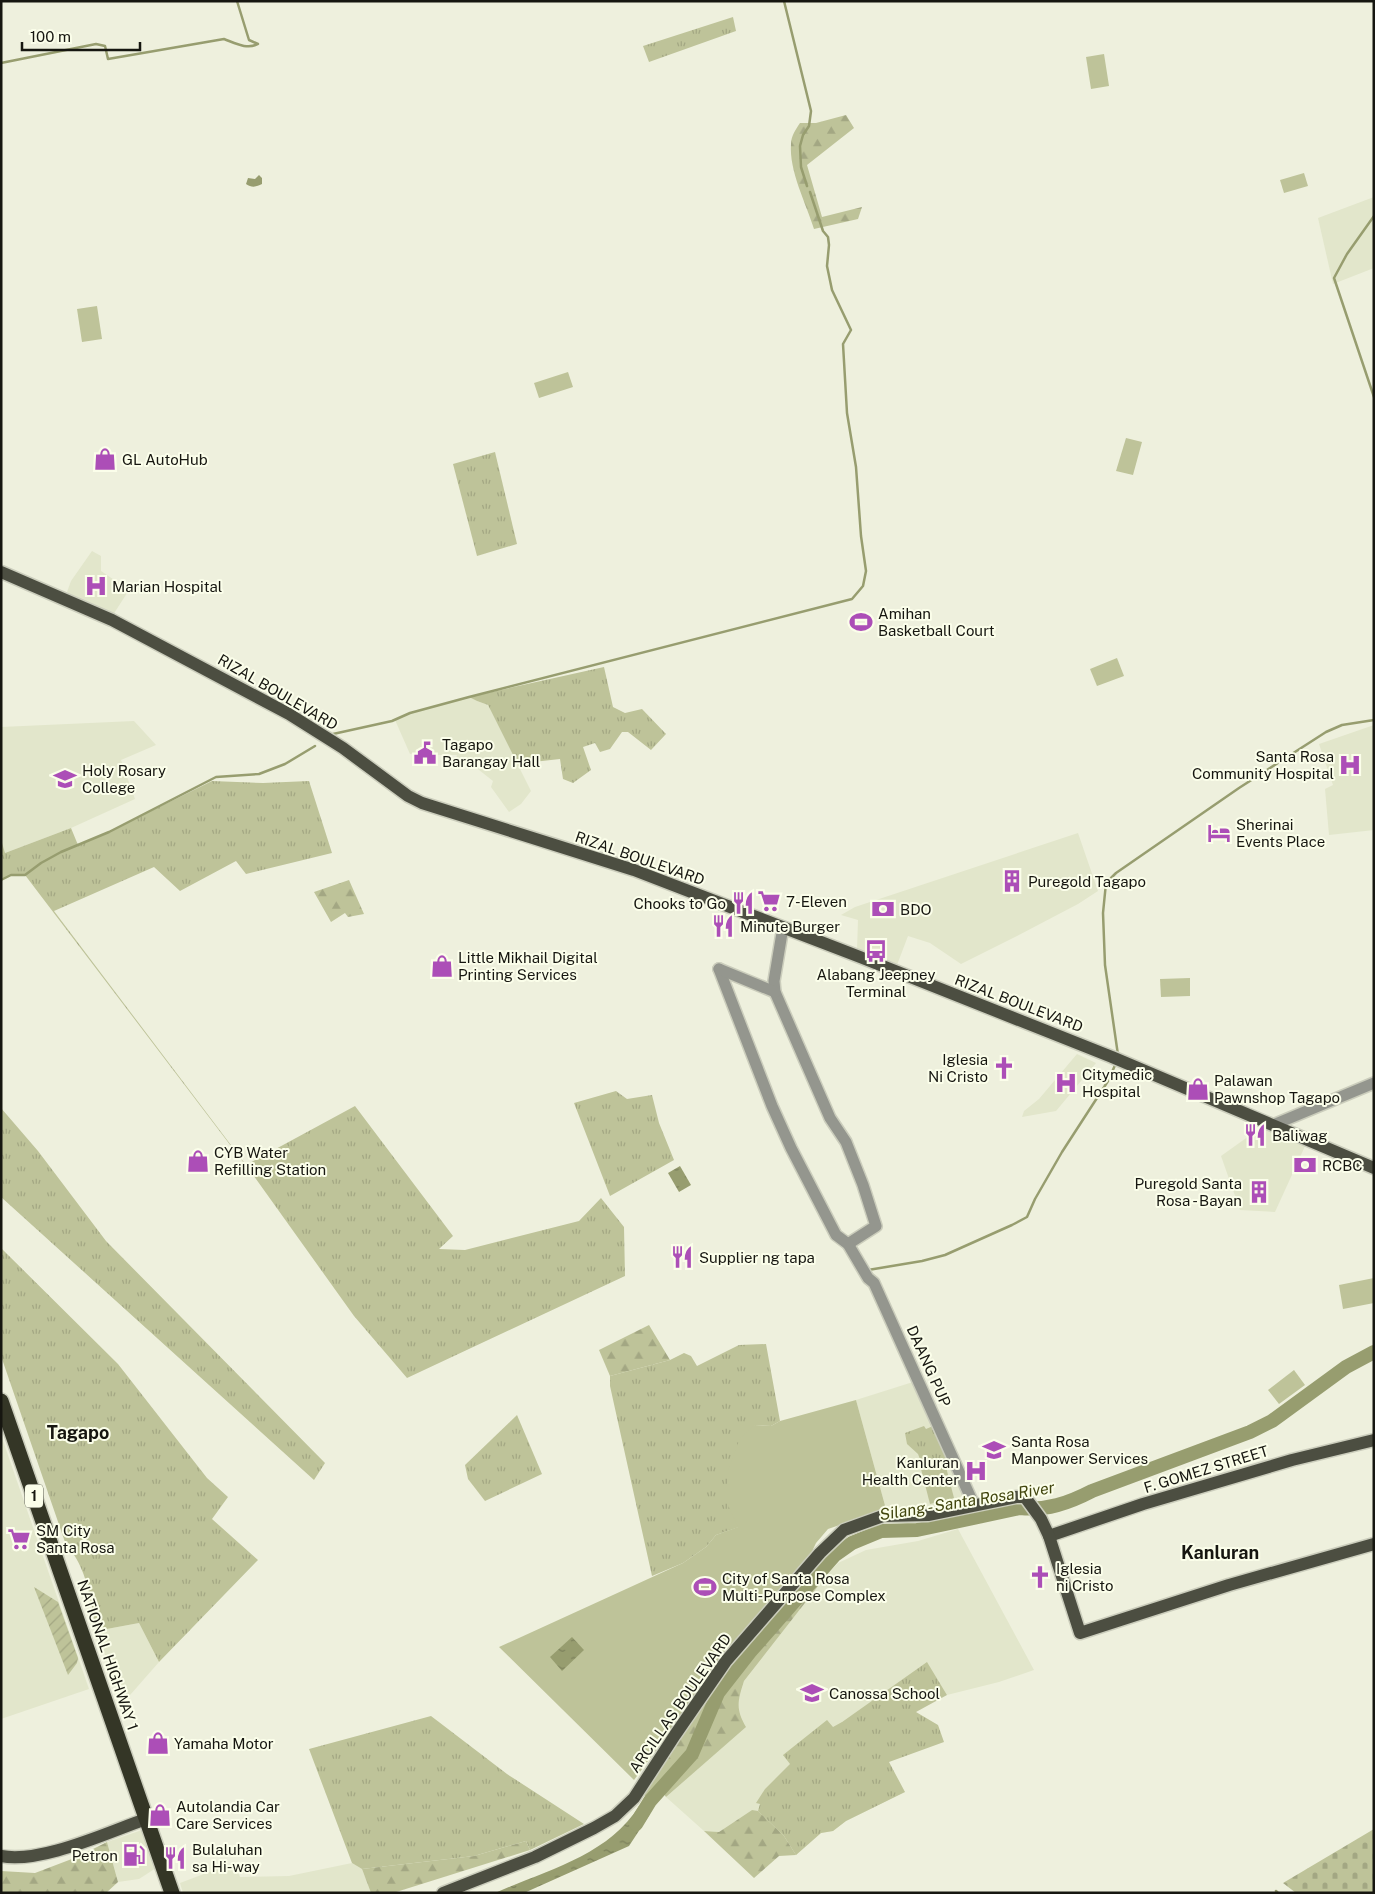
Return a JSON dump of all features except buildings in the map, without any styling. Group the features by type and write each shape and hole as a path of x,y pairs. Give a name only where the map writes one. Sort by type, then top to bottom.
{"highway":[{"name":"NATIONAL HIGHWAY 1","path":"1,1401 172,1893"}],"main road":[{"name":"RIZAL BOULEVARD","path":"1,572 112,620 289,714 343,748 408,796 422,803 634,870 783,927 1118,1060 1374,1168"},
{"name":"F. GOMEZ STREET","path":"1049,1536 1143,1504 1264,1468 1374,1440"},
{"name":"ARCILLAS BOULEVARD","path":"443,1893 535,1857 615,1816 634,1798 726,1661 820,1553 844,1530 883,1516 928,1515 1016,1497 1025,1498 1041,1519 1049,1536 1080,1633 1229,1585 1374,1544"},
{"path":"1,1856 20,1858 36,1856 146,1819"}],"street":[{"path":"783,927 774,981 775,992 830,1118 846,1142 863,1185 876,1226 848,1244"},
{"name":"DAANG PUP","path":"775,992 719,969 772,1106 791,1148 836,1235 848,1244 866,1275 874,1283 974,1505"},
{"path":"1273,1125 1374,1083"}],"shaded area":[{"path":"1374,197 1374,268 1333,284 1318,218"},
{"name":"Marian Hospital","path":"92,551 101,556 101,571 129,590 111,618 67,592 71,581"},
{"path":"469,697 488,705 531,791 521,804 509,812 491,787 493,781 474,766 455,762 457,755 433,755 431,750 410,754 395,720 410,713"},
{"name":"Holy Rosary College","path":"134,721 156,745 121,760 135,799 71,828 5,853 1,839 1,727"},
{"name":"Santa Rosa Community Hospital","path":"1374,725 1374,830 1329,835 1325,789 1333,785 1319,744"},
{"name":"Puregold Tagapo","path":"1078,833 1098,891 1078,904 961,964 930,943 908,936 897,965 857,950 858,920 841,915 855,907"},
{"name":"Citymedic Hospital","path":"1077,1054 1096,1063 1056,1111 1022,1117 1024,1111 1039,1099"},
{"name":"Puregold Santa Rosa - Bayan","path":"1263,1126 1306,1144 1275,1212 1240,1210 1221,1156"},
{"path":"913,1382 964,1494 953,1503 932,1509 886,1509 856,1400"},
{"name":"SM City Santa Rosa","path":"1,1435 89,1689 1,1719"},
{"name":"Canossa School","path":"958,1529 1034,1670 999,1682 947,1695 927,1663 842,1722 905,1792 846,1821 833,1831 821,1833 796,1855 784,1836 752,1810 719,1832 704,1831 666,1797 745,1727 738,1714 738,1702 744,1681 838,1563 866,1550 918,1541"},
{"path":"139,1623 159,1662 123,1703 96,1631"},
{"path":"142,1830 156,1868 139,1879 118,1882 107,1842"},
{"path":"352,1863 362,1869 371,1893 183,1893 180,1883 217,1869 237,1869 240,1877 289,1876"}],"green space":[{"path":"733,17 736,31 649,62 643,46"},
{"path":"1104,54 1109,86 1091,89 1086,57"},
{"path":"846,115 854,128 807,165 822,217 862,207 858,219 814,229 793,165 791,154 792,138 800,123 816,123"},
{"path":"1304,173 1308,186 1284,193 1280,180"},
{"path":"97,306 102,339 82,342 77,309"},
{"path":"568,372 573,387 539,398 534,383"},
{"path":"1126,438 1142,442 1133,475 1116,471"},
{"path":"495,452 517,544 477,556 453,464"},
{"path":"1117,658 1124,676 1097,686 1090,669"},
{"path":"604,667 613,707 625,713 642,709 666,734 651,750 628,732 622,732 610,749 600,752 595,743 583,747 591,770 573,783 563,779 560,759 533,762 520,769 488,705 469,697"},
{"path":"212,781 263,783 309,781 332,853 246,874 236,861 180,891 154,867 54,911 246,1165 355,1106 453,1236 439,1249 465,1250 579,1221 601,1198 624,1227 625,1276 407,1378 354,1316 256,1179 25,875 11,875 1,880 1,839 5,853 71,828 78,845 109,832"},
{"path":"349,880 364,914 348,917 345,913 331,922 314,892"},
{"path":"1190,978 1190,996 1161,997 1160,979"},
{"path":"616,1091 627,1099 652,1095 659,1123 674,1160 610,1196 574,1103"},
{"path":"1,1108 38,1151 106,1241 325,1463 314,1480 1,1197"},
{"path":"1,1248 118,1364 207,1478 228,1497 212,1519 258,1560 159,1662 139,1623 96,1631 87,1585 79,1563 66,1545 1,1356"},
{"path":"1374,1278 1374,1303 1343,1309 1339,1285"},
{"path":"649,1325 670,1360 610,1376 599,1350"},
{"path":"766,1344 780,1421 771,1426 755,1425 739,1527 716,1535 706,1547 683,1563 652,1576 610,1386 610,1376 670,1360 684,1353 691,1356 697,1366 739,1345"},
{"path":"1294,1370 1305,1385 1279,1404 1268,1390"},
{"path":"856,1400 886,1509 828,1529 816,1543 809,1558 728,1652 634,1780 499,1647 683,1563 706,1547 716,1535 738,1527 728,1505 728,1470 740,1438 755,1425 771,1426 780,1421"},
{"path":"517,1415 542,1474 485,1501 468,1479 465,1465"},
{"path":"924,1426 926,1429 933,1426 949,1461 923,1467 918,1454 907,1444 905,1433"},
{"path":"945,1463 954,1498 930,1504 921,1469"},
{"path":"811,1568 826,1576 744,1681 740,1694 739,1709 746,1727 666,1797 661,1790 650,1801 643,1794 736,1654"},
{"path":"34,1587 58,1602 78,1658 77,1663 68,1675"},
{"path":"927,1662 947,1695 916,1712 938,1725 944,1742 889,1762 905,1792 846,1821 833,1831 821,1833 796,1855 784,1836 758,1811 760,1804 756,1803 765,1789 790,1764 783,1755 827,1720 833,1727 842,1722"},
{"path":"431,1716 507,1774 584,1824 530,1850 526,1841 474,1856 362,1869 352,1863 309,1749"},
{"path":"752,1810 758,1811 784,1836 796,1855 779,1856 754,1878 704,1831 719,1832"},
{"path":"1374,1829 1374,1893 1296,1893 1283,1883"},
{"path":"526,1841 530,1850 393,1893 371,1893 362,1869 474,1856"},
{"path":"107,1842 118,1882 106,1893 1,1893 1,1871 35,1873 77,1857"}],"water":[{"path":"259,175 262,178 262,184 254,187 246,184 248,178 255,179"},
{"path":"680,1166 691,1185 679,1192 668,1173"},
{"path":"572,1637 584,1650 562,1671 550,1657"},
{"path":"639,1806 650,1814 629,1846 524,1893 495,1893 555,1869 593,1849 611,1837 626,1823"}],"waterway":[{"path":"1,63 96,44 105,46 108,59 224,39 245,46 254,46 258,44 249,40 237,1"},
{"path":"784,1 811,111 809,126 803,135 800,146 801,167 807,186"},
{"path":"333,734 392,721 410,713 469,697 852,599 863,586 866,571 861,536 856,467 847,413 843,344 851,330 832,290 827,266 828,237 823,231 810,192"},
{"path":"1374,216 1347,254 1334,278 1374,397"},
{"path":"1118,1055 1105,965 1103,913 1106,883 1116,873 1239,788 1326,732 1342,725 1374,720"},
{"path":"1,880 11,875 25,875 61,852 109,832 216,777 259,774 285,764 315,746"},
{"path":"868,1270 945,1255 1027,1217 1062,1152 1108,1081 1116,1063"},
{"name":"Silang - Santa Rosa River","path":"636,1824 650,1801 692,1754 718,1693 750,1652 835,1555 852,1543 881,1531 917,1530 1020,1508 1048,1507 1075,1499 1250,1432 1272,1421 1346,1367 1374,1352"}],"place":[{"name":"GL AutoHub","path":"105,459"},
{"name":"Marian Hospital","path":"96,586"},
{"name":"Amihan Basketball Court","path":"861,622"},
{"name":"Tagapo Barangay Hall","path":"425,753"},
{"name":"Santa Rosa Community Hospital","path":"1350,765"},
{"name":"Holy Rosary College","path":"65,779"},
{"name":"Sherinai Events Place","path":"1219,833"},
{"name":"Puregold Tagapo","path":"1012,881"},
{"name":"7-Eleven","path":"769,901"},
{"name":"Chooks to Go","path":"743,903"},
{"name":"BDO","path":"883,909"},
{"name":"Minute Burger","path":"723,926"},
{"name":"Alabang Jeepney Terminal","path":"876,951"},
{"name":"Little Mikhail Digital Printing Services","path":"442,966"},
{"name":"Iglesia Ni Cristo","path":"1004,1068"},
{"name":"Citymedic Hospital","path":"1066,1083"},
{"name":"Palawan Pawnshop Tagapo","path":"1198,1089"},
{"name":"Baliwag","path":"1255,1135"},
{"name":"CYB Water Refilling Station","path":"198,1161"},
{"name":"RCBC","path":"1305,1165"},
{"name":"Puregold Santa Rosa - Bayan","path":"1259,1192"},
{"name":"Supplier ng tapa","path":"682,1257"},
{"name":"Santa Rosa Manpower Services","path":"994,1450"},
{"name":"Kanluran Health Center","path":"976,1471"},
{"name":"SM City Santa Rosa","path":"19,1539"},
{"name":"Iglesia ni Cristo","path":"1040,1577"},
{"name":"City of Santa Rosa Multi-Purpose Complex","path":"705,1587"},
{"name":"Canossa School","path":"812,1693"},
{"name":"Yamaha Motor","path":"158,1743"},
{"name":"Autolandia Car Care Services","path":"160,1815"},
{"name":"Petron","path":"134,1855"},
{"name":"Bulaluhan sa Hi-way","path":"175,1858"}],"district":[{"name":"Tagapo","path":"78,1432"},
{"name":"Kanluran","path":"1220,1552"}]}
